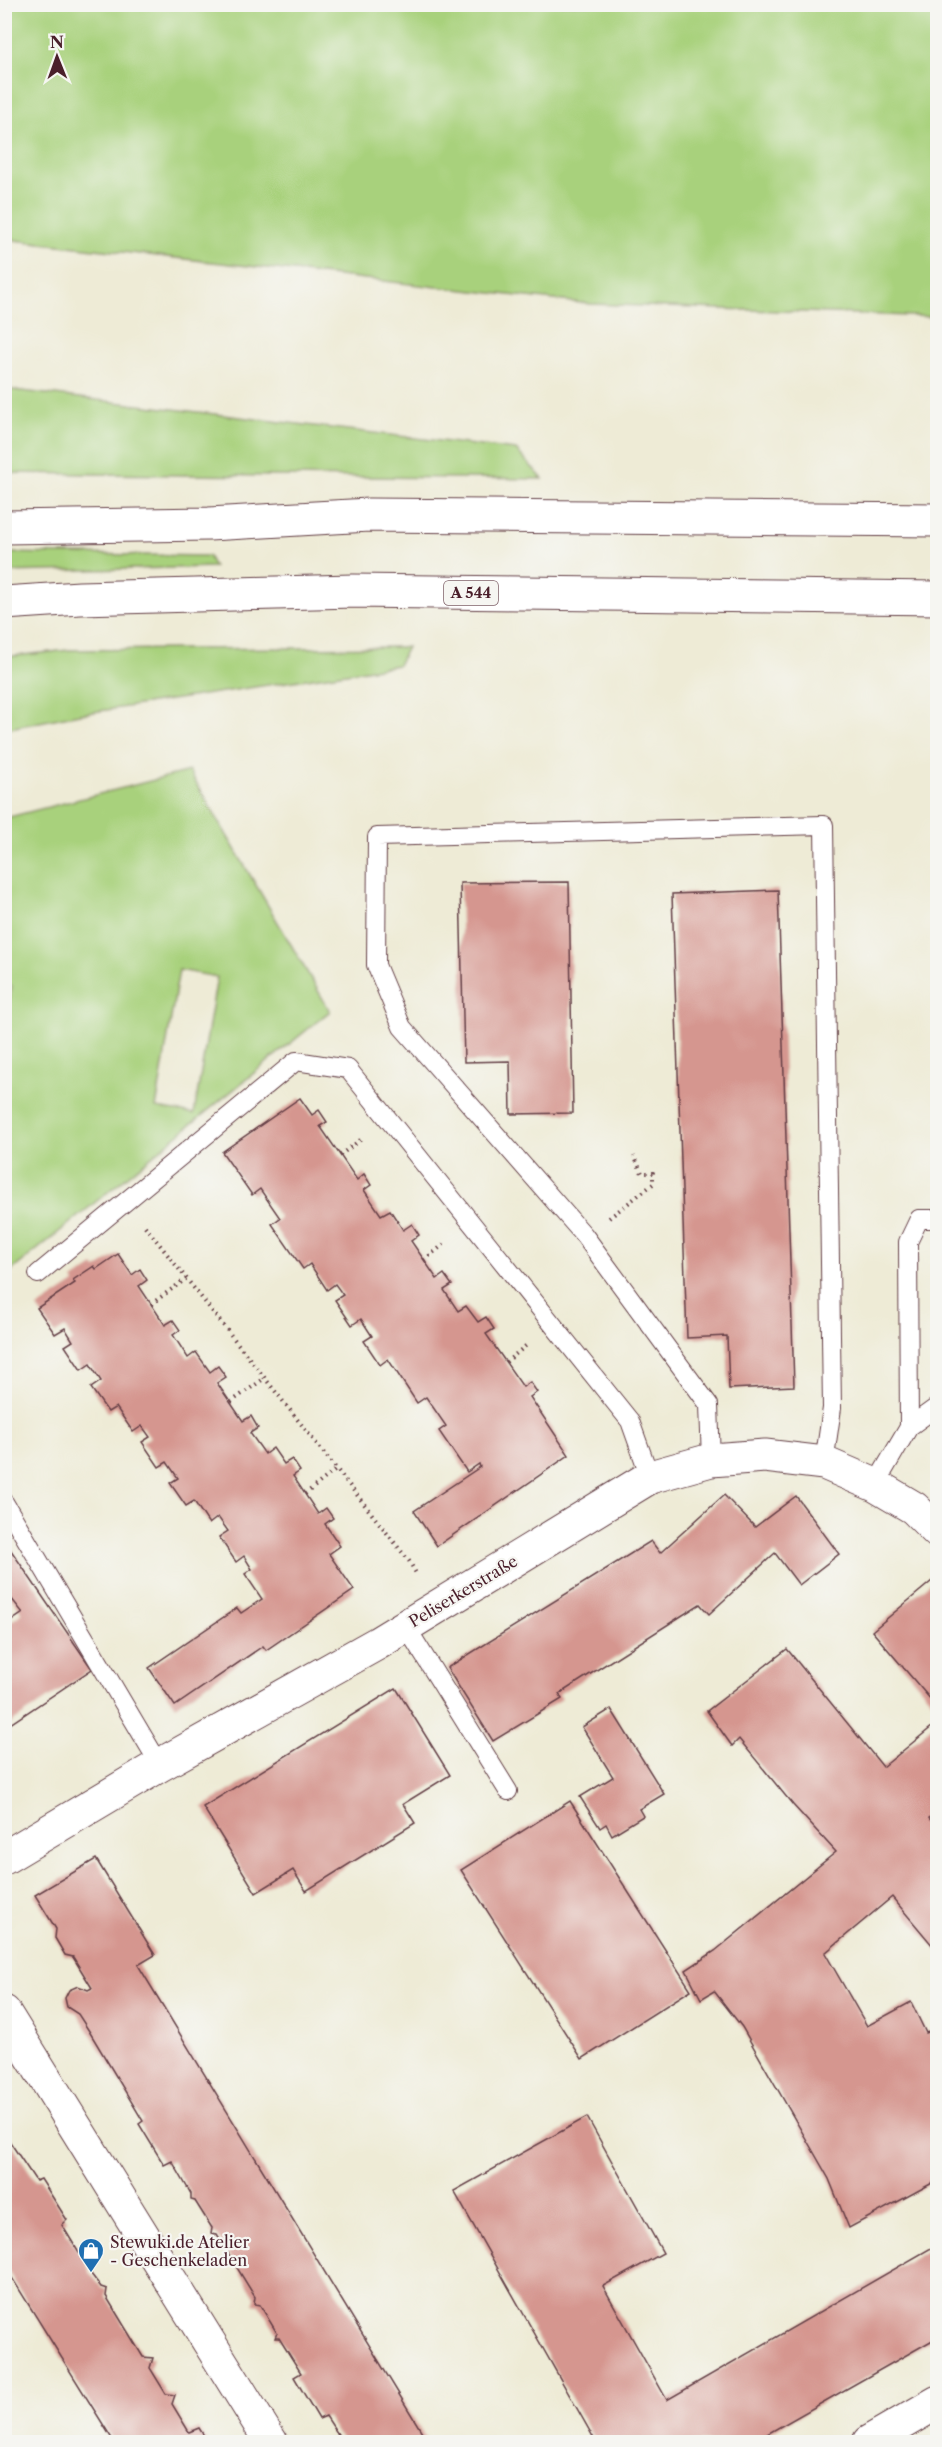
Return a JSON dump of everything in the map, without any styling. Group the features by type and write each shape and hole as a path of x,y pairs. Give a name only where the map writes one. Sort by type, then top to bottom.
{"main road":[{"path":"4,527 209,524 369,515 938,520"},
{"name":"A 544","path":"4,603 80,598 353,591 938,598"},
{"name":"Peliserkerstraße","path":"4,1858 160,1765 405,1625 650,1477 711,1460 765,1456 824,1463 874,1485 914,1508 938,1532"},
{"path":"4,2012 271,2442"},
{"path":"869,2442 938,2402"}],"lane":[{"path":"711,1460 709,1405 584,1235 402,1027 375,965 377,837 824,825 832,1408 824,1463"},
{"path":"38,1274 296,1061 348,1069 630,1421 650,1477"},
{"path":"909,1427 908,1242 928,1219"},
{"path":"874,1485 909,1427 938,1406"},
{"path":"4,1502 160,1765"},
{"path":"405,1625 508,1791"}],"path":[{"path":"624,1208 653,1184 653,1173 642,1173 634,1156"},
{"path":"143,1224 409,1561 435,1607"},
{"path":"151,1304 186,1279"},
{"path":"231,1402 265,1378"},
{"path":"305,1494 337,1469"}],"green space":[{"path":"5,4 937,5 937,317 591,304 5,239"},
{"path":"5,389 516,450 543,479 5,473"},
{"path":"4,553 208,556 214,567 5,572"},
{"path":"407,647 398,665 74,715 5,729 5,657 69,650"},
{"path":"189,771 330,1011 5,1276 4,1028 12,986 4,985 5,818","holes":["179,970 217,977 194,1114 156,1108"]}],"building":[{"path":"569,882 573,1113 511,1114 510,1061 464,1062 460,883"},
{"path":"778,890 794,1386 729,1389 727,1336 687,1338 672,894"},
{"path":"300,1098 312,1115 319,1110 327,1122 320,1126 357,1180 364,1174 371,1185 364,1190 381,1215 390,1210 403,1230 412,1224 419,1235 411,1241 437,1279 444,1274 452,1285 444,1290 458,1311 466,1306 478,1322 486,1317 494,1329 486,1334 523,1387 530,1382 537,1392 530,1397 569,1455 437,1546 414,1511 480,1467 479,1464 467,1472 439,1431 446,1426 426,1397 417,1403 388,1359 380,1365 364,1341 372,1336 361,1319 352,1325 335,1300 343,1295 335,1284 327,1290 310,1264 303,1269 272,1224 280,1218 260,1189 252,1195 222,1152"},
{"path":"118,1254 132,1275 140,1269 147,1280 139,1286 165,1325 173,1320 180,1330 173,1335 188,1358 196,1352 210,1372 218,1366 226,1377 217,1383 243,1421 251,1416 258,1428 250,1433 265,1454 273,1448 284,1464 292,1459 300,1471 293,1476 318,1514 326,1508 333,1518 325,1524 340,1546 329,1554 354,1590 266,1650 263,1646 175,1706 149,1668 237,1608 241,1613 262,1599 245,1574 252,1569 244,1556 236,1562 219,1537 228,1531 218,1517 209,1524 194,1501 186,1506 170,1483 178,1478 167,1462 159,1467 142,1442 150,1437 142,1426 133,1432 116,1407 108,1412 91,1388 101,1381 90,1364 81,1370 65,1346 73,1341 65,1328 55,1334 37,1308 75,1283 73,1280 94,1266 96,1269"},
{"path":"724,1495 755,1527 796,1496 839,1554 799,1585 775,1553 709,1614 700,1604 559,1694 562,1699 493,1741 447,1668 651,1541 660,1553"},
{"path":"4,1540 92,1669 4,1728 4,1626 23,1613 11,1598 4,1603"},
{"path":"932,1581 938,1588 938,1708 872,1631"},
{"path":"787,1649 883,1767 933,1726 938,1732 938,1811 929,1818 938,1829 938,1952 892,1897 825,1953 867,2026 911,2002 926,2033 938,2028 938,2180 849,2228 829,2179 742,2027 714,1991 701,1999 686,1970 715,1951 836,1852 793,1805 739,1739 732,1746 707,1711"},
{"path":"396,1688 450,1775 403,1804 415,1823 306,1891 293,1870 256,1893 203,1807"},
{"path":"611,1709 664,1794 639,1809 643,1816 612,1835 606,1824 600,1828 580,1797 613,1777 582,1727"},
{"path":"570,1801 691,1990 582,2059 461,1870"},
{"path":"96,1859 155,1955 138,1965 428,2442 343,2442 326,2416 319,2419 294,2377 301,2373 279,2338 275,2338 277,2333 260,2305 254,2304 255,2297 217,2235 211,2234 212,2228 195,2201 191,2200 191,2194 172,2161 164,2165 139,2124 143,2121 89,2031 78,2014 67,2007 65,1998 69,1990 78,1986 88,1990 92,1988 73,1957 65,1955 55,1938 56,1929 35,1895"},
{"path":"587,2117 663,2253 603,2286 667,2400 938,2244 938,2337 753,2442 596,2442 454,2191"},
{"path":"4,2133 36,2181 41,2179 67,2220 62,2225 79,2253 86,2254 85,2261 91,2274 101,2287 107,2289 106,2296 143,2357 153,2358 150,2368 166,2394 175,2395 172,2404 189,2432 199,2428 208,2442 114,2442 4,2265"}],"place":[{"name":"Stewuki.de Atelier - Geschenkeladen","path":"91,2274"}]}
